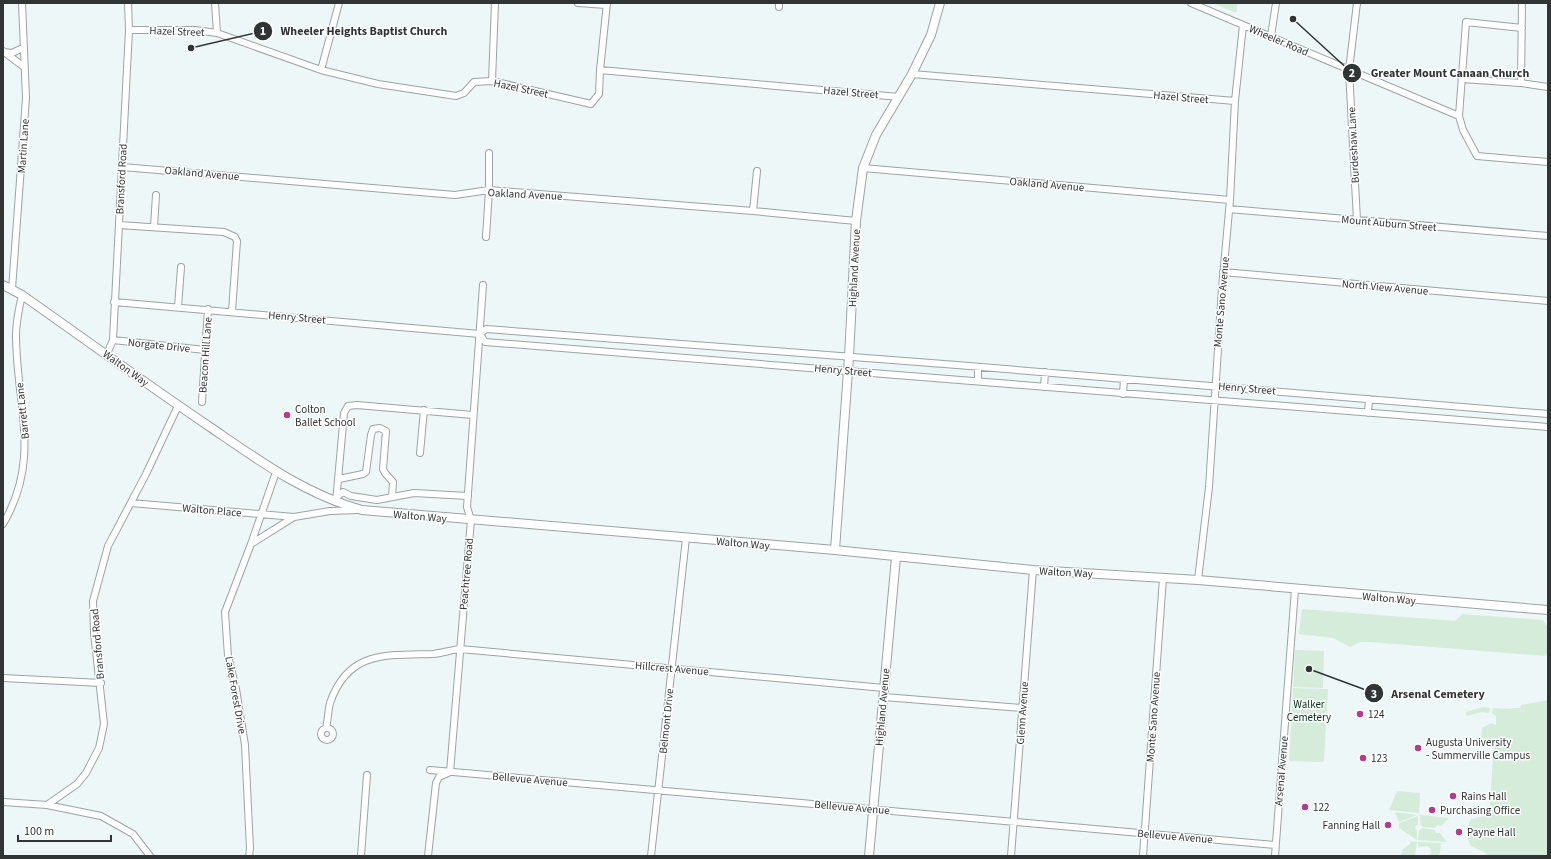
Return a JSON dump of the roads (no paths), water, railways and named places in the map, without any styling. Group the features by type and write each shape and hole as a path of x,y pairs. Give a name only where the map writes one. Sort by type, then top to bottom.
{"main road":[{"name":"Highland Avenue","path":"835,550 849,357 856,221 863,168 876,135 912,74 931,35 940,3"},
{"name":"Walton Way","path":"3,285 22,295 107,354 178,406 276,472 362,510 835,550 1032,570 1198,580 1548,610"},
{"name":"Highland Avenue","path":"869,856 872,809 884,697 896,557"}],"street":[{"name":"Martin Lane","path":"12,289 26,98 22,3"},
{"name":"Bransford Road","path":"107,354 113,340 129,30 128,3"},
{"path":"215,3 217,33"},
{"path":"321,70 339,3"},
{"path":"492,81 495,3"},
{"path":"578,3 606,4 600,70"},
{"name":"Wheeler Road","path":"1191,3 1459,116"},
{"path":"1271,36 1276,3"},
{"name":"Burdeshaw Lane","path":"1357,3 1349,70 1357,220"},
{"path":"1521,83 1522,3"},
{"path":"1522,28 1466,22 1459,116 1463,130 1477,156 1548,162"},
{"name":"Monte Sano Avenue","path":"1198,580 1209,487 1213,401 1223,272 1230,209 1235,101 1243,24"},
{"name":"Hazel Street","path":"129,30 195,30 217,33 321,70 378,84 456,96 464,93 474,82 492,81 591,104 599,94 600,70 899,97"},
{"path":"3,51 12,53 23,48"},
{"path":"3,51 24,67"},
{"name":"Hazel Street","path":"912,74 1235,101"},
{"path":"1462,79 1521,83 1548,87"},
{"path":"486,237 489,190 489,153"},
{"name":"Oakland Avenue","path":"122,167 454,195 489,190 753,211 856,221"},
{"name":"Oakland Avenue","path":"863,168 1230,200"},
{"path":"753,211 757,171"},
{"path":"154,227 156,195"},
{"name":"Mount Auburn Street","path":"1230,209 1548,236"},
{"path":"119,225 224,232 235,237 237,241 232,311"},
{"path":"178,307 181,267"},
{"name":"North View Avenue","path":"1223,272 1548,301"},
{"name":"Peachtree Road","path":"450,772 471,520 467,507 483,286"},
{"name":"Barrett Lane","path":"3,524 16,496 23,475 25,456 26,436 18,372 16,334 22,295"},
{"name":"Henry Street","path":"114,302 232,311 480,334 486,329 1370,398 1548,414"},
{"name":"Beacon Hill Lane","path":"202,402 208,309"},
{"name":"Henry Street","path":"480,334 485,342 1548,427"},
{"path":"564,348 565,336"},
{"name":"Norgate Drive","path":"113,340 205,350"},
{"path":"707,359 708,347"},
{"path":"978,367 978,381"},
{"path":"1044,387 1045,372"},
{"path":"1123,394 1124,379"},
{"path":"1368,413 1370,398"},
{"path":"337,499 344,413 348,406 357,405 473,415"},
{"name":"Bransford Road","path":"47,805 77,784 86,773 99,748 104,724 101,683 94,633 93,602 108,546 178,406"},
{"path":"1454,420 1456,406"},
{"path":"420,453 424,410"},
{"path":"339,479 366,472 371,434 373,429 380,428 386,431 383,469 393,482 392,497"},
{"name":"Lake Forest Drive","path":"245,856 249,853 245,745 236,689 228,656 225,612 276,472"},
{"path":"337,499 343,492 351,496 377,500 414,493 468,496"},
{"name":"Walton Place","path":"130,503 294,517"},
{"path":"251,544 294,517 330,511 362,510"},
{"name":"Belmont Drive","path":"651,856 686,538"},
{"name":"Glenn Avenue","path":"1010,856 1032,570"},
{"name":"Monte Sano Avenue","path":"1143,856 1163,578"},
{"name":"Arsenal Avenue","path":"1274,856 1295,589"},
{"name":"Hillcrest Avenue","path":"326,728 330,705 337,689 345,676 366,660 384,655 434,654 460,649 884,688"},
{"path":"3,678 101,683"},
{"path":"884,697 1022,708"},
{"name":"Bellevue Avenue","path":"430,770 1275,844"},
{"path":"428,856 436,783 439,777 450,772"},
{"path":"361,856 367,775"},
{"path":"3,802 47,805 102,816 133,834 150,856"}],"place":[{"name":"Greater Mount Canaan Church","path":"1293,19"},
{"name":"Wheeler Heights Baptist Church","path":"191,48"},
{"name":"Colton Ballet School","path":"287,415"},
{"name":"Arsenal Cemetery","path":"1309,669"},
{"name":"124","path":"1360,714"},
{"name":"Augusta University - Summerville Campus","path":"1418,748"},
{"name":"123","path":"1363,758"},
{"name":"Rains Hall","path":"1453,796"},
{"name":"122","path":"1305,807"},
{"name":"Purchasing Office","path":"1432,810"},
{"name":"Fanning Hall","path":"1388,825"},
{"name":"Payne Hall","path":"1459,832"}],"park label":[{"name":"Walker Cemetery","path":"1309,710"}]}
